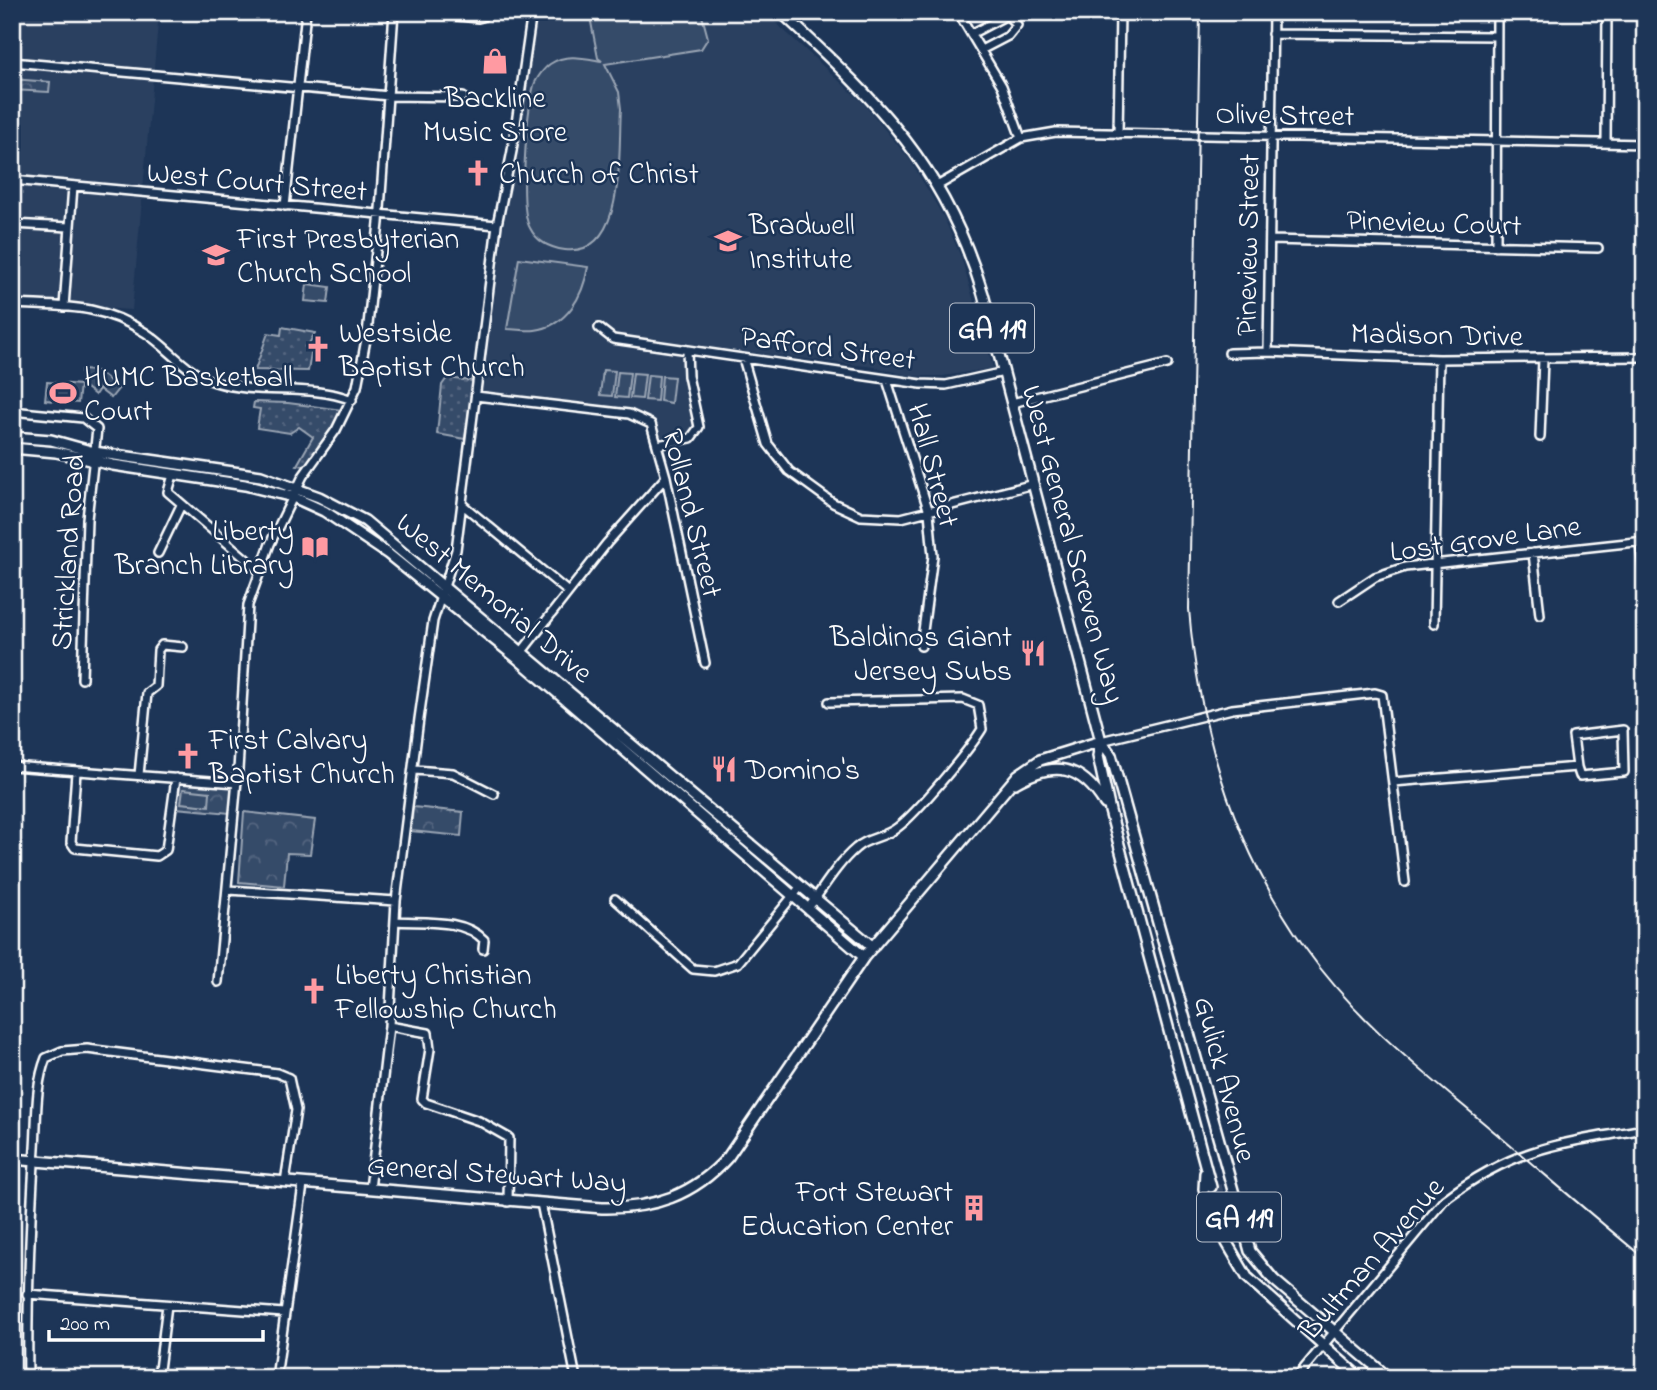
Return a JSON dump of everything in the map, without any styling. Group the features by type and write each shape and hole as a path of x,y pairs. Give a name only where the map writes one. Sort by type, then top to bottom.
{"main road":[{"name":"West General Screven Way","path":"781,12 875,101 905,137 937,186 975,269 1101,741"},
{"name":"West Memorial Drive","path":"12,437 71,444 93,456 173,475 295,492 357,531 439,597 520,654 873,947"},
{"name":"West Memorial Drive","path":"12,448 261,476 365,521 444,586 864,957"},
{"name":"General Stewart Way","path":"12,1159 602,1208 652,1205 686,1192 706,1178 738,1143 864,957 1007,787 1032,764 1101,741"},
{"name":"GA 119","path":"1101,741 1098,757 1110,811 1211,1187"},
{"name":"Gulick Avenue","path":"1101,741 1111,755 1250,1251 1274,1280 1389,1378"},
{"path":"1007,787 1036,772 1067,770 1087,780 1110,811"},
{"path":"1138,916 1154,911"},
{"name":"GA 119","path":"1217,1209 1227,1243 1247,1277 1323,1348 1360,1378"}],"street":[{"path":"285,206 306,12"},
{"path":"218,982 237,783 248,605 260,571 303,476 322,452 352,400 367,334 394,12"},
{"path":"416,12 478,18 482,17 483,12"},
{"path":"370,1189 389,1026 396,901 429,646 439,597 454,559 463,505 497,225 512,151 532,12"},
{"path":"958,12 983,49 1003,86 1021,138"},
{"path":"1118,134 1120,12"},
{"name":"Pineview Street","path":"1268,352 1273,12"},
{"path":"1496,246 1497,12"},
{"path":"1606,143 1607,12"},
{"path":"971,34 1007,15 1017,25 1008,36 983,49"},
{"path":"1272,34 1496,36"},
{"path":"12,62 389,96 463,97"},
{"name":"Olive Street","path":"937,186 1021,138 1056,132 1645,144"},
{"name":"West Court Street","path":"12,180 497,225"},
{"path":"64,307 73,186"},
{"path":"12,223 69,227"},
{"name":"Pineview Court","path":"1270,240 1564,250 1598,248"},
{"path":"12,304 64,307 113,314 147,334 189,369 213,382 249,388 321,392 352,400"},
{"name":"Pafford Street","path":"599,328 613,339 887,380 946,385 1004,372"},
{"path":"658,445 691,438 699,427 688,376 687,350"},
{"name":"Madison Drive","path":"1228,353 1268,352 1438,359 1645,357"},
{"path":"743,358 768,444 789,471 833,503 861,516 901,518 1034,484"},
{"path":"1434,624 1438,359"},
{"path":"1540,437 1543,359"},
{"path":"1012,403 1167,364"},
{"name":"Hall Street","path":"887,380 929,512 933,556 920,646"},
{"name":"Rolland Street","path":"476,396 636,416 651,424 666,477 705,663"},
{"name":"Strickland Road","path":"12,411 83,418 97,429 93,456 82,679"},
{"path":"173,475 168,492 260,571"},
{"path":"520,654 567,591 666,477"},
{"path":"158,553 181,505"},
{"path":"463,505 567,591"},
{"path":"1642,541 1645,584"},
{"name":"Lost Grove Lane","path":"1339,601 1363,584 1392,570 1642,541"},
{"path":"1533,553 1540,615"},
{"path":"139,775 147,694 156,686 158,650 162,645 183,647"},
{"path":"1101,741 1232,709 1375,693 1384,698 1405,882"},
{"path":"809,907 842,860 854,849 881,838 901,825 978,735 982,723 978,705 963,699 829,702"},
{"path":"1623,730 1624,772 1580,776 1577,767 1573,736 1623,730"},
{"path":"12,766 237,783"},
{"path":"1393,782 1577,767"},
{"path":"415,770 453,774 494,794"},
{"path":"76,772 71,837 75,848 157,856 166,850 176,778"},
{"path":"615,900 693,970 714,971 738,963 802,886"},
{"path":"228,890 396,901"},
{"path":"395,921 475,931 484,940 483,949"},
{"path":"389,1026 428,1033 430,1049 422,1099 426,1103 479,1122 509,1139 508,1202"},
{"path":"28,1378 27,1294 34,1160 40,1073 46,1058 62,1051 87,1049 277,1073 289,1078 296,1110 285,1182"},
{"name":"Bultman Avenue","path":"1296,1378 1444,1200 1482,1174 1530,1150 1645,1129"},
{"path":"276,1378 303,1185"},
{"path":"541,1203 576,1378"},
{"path":"27,1294 284,1313"},
{"path":"158,1378 167,1305"}],"shaded area":[{"path":"12,12 159,12 132,310 12,302"},
{"name":"Bradwell Institute","path":"540,12 764,12 862,102 910,160 944,218 961,257 993,368 943,376 910,376 875,367 680,344 695,427 690,433 663,440 652,420 637,412 482,392 504,225 535,26"}],"green space":[{"path":"589,12 701,12 708,38 701,49 605,64 619,92 621,109 615,198 609,219 599,237 585,248 565,250 544,244 530,228 526,217 526,136 534,85 545,68 569,57 602,61 598,58"},
{"path":"12,79 50,82 49,92 12,90"},
{"path":"519,258 588,267 582,289 572,308 556,323 532,330 507,329"},
{"path":"307,284 330,287 328,303 305,301"},
{"path":"282,327 315,333 307,347 312,348 308,371 255,370 268,333 281,335"},
{"path":"81,370 97,371 119,388 111,398 99,389 95,395 81,384"},
{"path":"603,370 615,371 612,396 600,395"},
{"path":"618,372 630,373 627,398 615,397"},
{"path":"633,373 645,374 642,399 630,398"},
{"path":"648,375 659,376 657,401 645,400"},
{"path":"662,376 674,377 671,403 660,401"},
{"path":"447,378 473,381 465,439 437,434 442,385"},
{"name":"HUMC Basketball Court","path":"47,382 80,385 78,403 45,400"},
{"path":"254,402 343,410 331,432 305,466 297,465 313,437 299,427 290,433 257,428 260,409 253,408"},
{"path":"178,781 233,786 230,813 176,808"},
{"path":"183,789 210,792 209,806 181,803"},
{"path":"413,807 463,812 461,836 411,831"},
{"path":"244,812 315,820 310,854 287,853 284,886 239,882"}],"tunnel":[{"path":"1217,1185 1222,1205"},
{"path":"1204,1189 1210,1209"}],"railway":[{"path":"1200,12 1189,609 1201,700 1224,787 1259,871 1281,910 1306,949 1344,997 1409,1060 1645,1259"}],"place":[{"name":"Backline Music Store","path":"495,61"},
{"name":"Church of Christ","path":"478,173"},
{"name":"Bradwell Institute","path":"728,241"},
{"name":"First Presbyterian Church School","path":"216,255"},
{"name":"Westside Baptist Church","path":"318,349"},
{"name":"HUMC Basketball Court","path":"63,393"},
{"name":"Liberty Branch Library","path":"315,547"},
{"name":"Baldinos Giant Jersey Subs","path":"1033,653"},
{"name":"First Calvary Baptist Church","path":"188,756"},
{"name":"Domino's","path":"724,769"},
{"name":"Liberty Christian Fellowship Church","path":"314,991"},
{"name":"Fort Stewart Education Center","path":"974,1208"}]}
